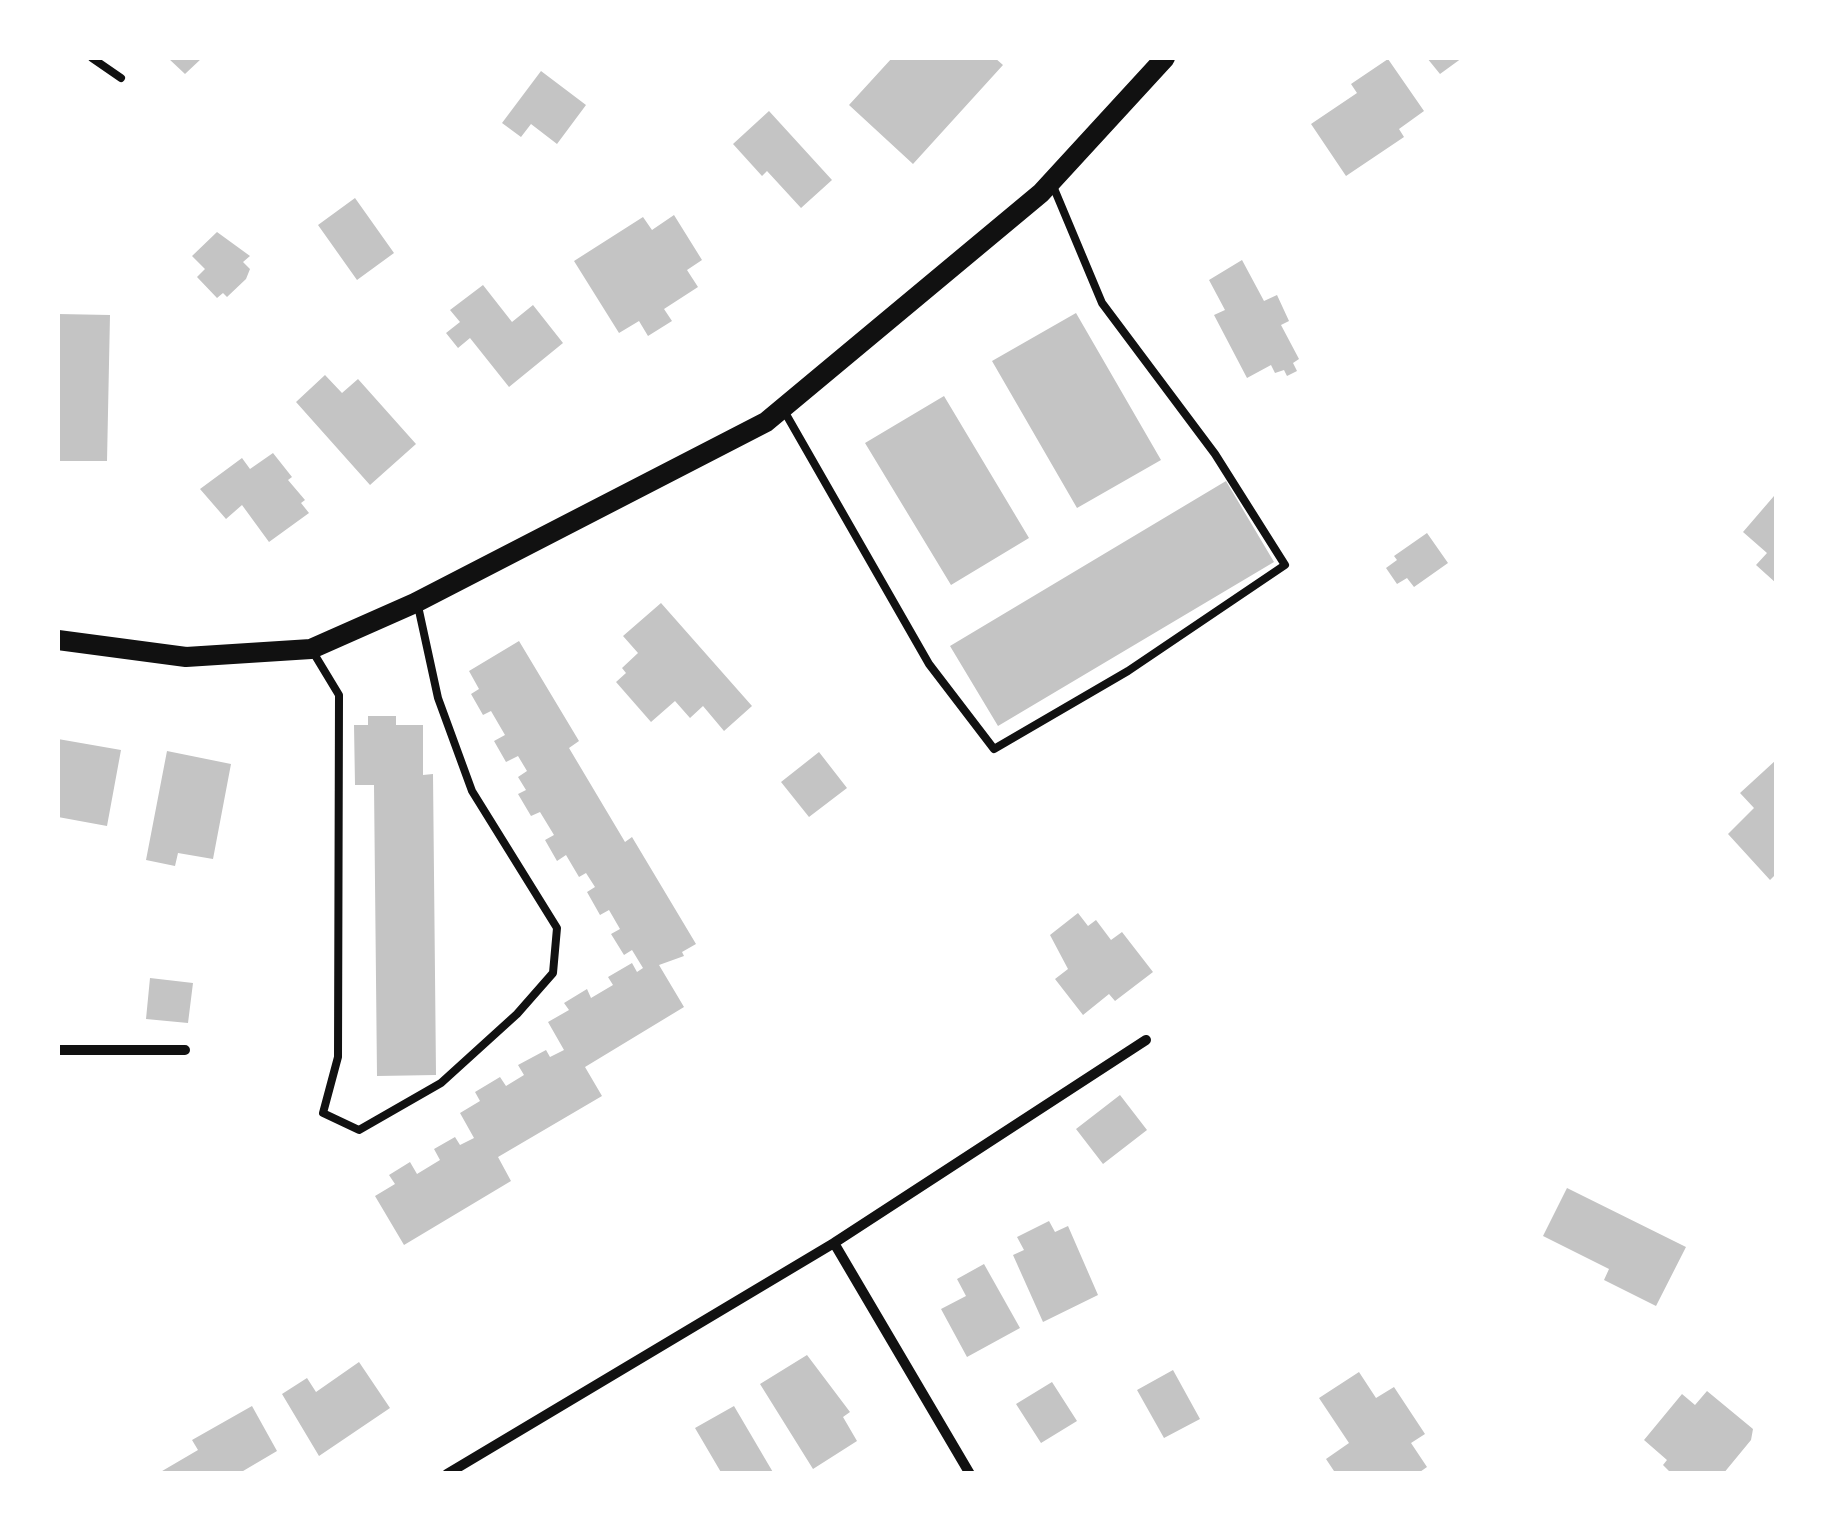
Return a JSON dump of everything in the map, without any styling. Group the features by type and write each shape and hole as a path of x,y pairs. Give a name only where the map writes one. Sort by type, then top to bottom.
{"main road":[{"path":"58,640 186,657 311,649 418,602 749,431 782,409 1051,182 1164,58"}],"street":[{"path":"447,1474 834,1243 1146,1040"},
{"path":"58,1050 185,1050"},
{"path":"834,1243 970,1474"}],"lane":[{"path":"92,58 121,78"},
{"path":"782,409 929,664 994,748 1128,671 1284,566 1215,454 1102,304 1051,182"},
{"path":"311,649 339,695 338,1057 323,1113 359,1130 441,1083 517,1014 554,973 557,928 472,791 438,698 418,602"}],"building":[{"path":"168,58 202,58 185,74"},
{"path":"892,58 995,58 1003,65 913,164 849,105"},
{"path":"1427,58 1462,58 1440,74"},
{"path":"1388,59 1424,111 1399,129 1404,137 1346,176 1311,124 1357,93 1351,84"},
{"path":"541,71 586,105 557,144 531,124 521,137 502,123"},
{"path":"769,111 832,180 801,208 767,171 762,176 733,144"},
{"path":"355,198 394,253 357,280 318,225"},
{"path":"674,215 702,260 687,270 698,287 664,309 672,321 648,336 639,321 619,333 574,261 643,217 652,230"},
{"path":"217,232 250,256 243,262 250,269 246,279 227,297 223,293 217,298 197,277 205,269 192,256"},
{"path":"1242,260 1264,301 1277,295 1289,321 1281,325 1299,359 1293,363 1297,371 1287,376 1284,370 1275,373 1271,365 1247,378 1214,315 1225,310 1209,280"},
{"path":"483,285 512,322 533,305 563,343 509,387 470,338 458,348 446,333 460,322 450,310"},
{"path":"1076,313 1161,460 1077,508 992,361"},
{"path":"58,314 110,315 107,461 58,461"},
{"path":"325,375 342,393 358,379 416,444 370,485 296,402"},
{"path":"944,396 1029,538 951,585 865,443"},
{"path":"273,453 292,477 288,480 305,500 301,503 309,513 269,542 242,505 226,519 200,489 242,458 250,469"},
{"path":"1226,481 1274,562 998,726 950,646"},
{"path":"1774,496 1776,583 1756,565 1767,553 1743,532"},
{"path":"1427,533 1448,563 1414,587 1407,578 1397,584 1386,568 1397,560 1394,556"},
{"path":"661,603 752,706 724,731 703,706 690,718 675,701 651,722 616,682 626,673 622,668 638,653 623,636"},
{"path":"519,641 579,741 569,748 625,842 632,837 696,944 682,952 684,956 659,965 684,1007 585,1067 602,1096 498,1157 511,1181 404,1245 375,1196 395,1184 389,1175 410,1162 417,1174 440,1160 434,1149 455,1137 460,1145 474,1138 460,1113 480,1101 475,1092 500,1077 506,1086 524,1075 518,1065 546,1050 550,1057 564,1050 548,1022 569,1010 564,1003 587,989 591,998 613,985 608,977 632,963 637,972 643,968 632,950 624,955 611,934 620,929 609,910 600,915 587,892 595,887 586,873 579,877 566,855 557,861 545,840 554,835 540,812 531,816 518,794 526,790 518,777 527,771 518,756 506,762 494,741 505,735 491,711 483,715 471,694 479,689 469,671"},
{"path":"368,716 396,716 396,725 423,725 423,775 433,774 436,1075 377,1076 374,785 355,785 354,725 368,725"},
{"path":"58,739 121,750 107,826 58,817"},
{"path":"167,751 231,764 213,859 178,853 175,866 146,860"},
{"path":"819,752 847,788 809,817 781,782"},
{"path":"1776,760 1776,874 1770,880 1728,834 1754,808 1740,793"},
{"path":"1078,913 1088,926 1096,920 1111,940 1122,932 1153,972 1115,1001 1109,994 1083,1015 1055,979 1068,969 1050,935"},
{"path":"150,978 193,983 188,1023 146,1019"},
{"path":"1120,1095 1147,1130 1103,1164 1076,1129"},
{"path":"1567,1188 1686,1247 1656,1306 1604,1280 1609,1269 1543,1236"},
{"path":"1049,1221 1055,1232 1068,1226 1098,1295 1043,1322 1013,1255 1024,1250 1017,1237"},
{"path":"984,1264 1020,1328 967,1357 941,1309 966,1296 957,1279"},
{"path":"807,1355 850,1412 843,1417 857,1441 813,1469 760,1384"},
{"path":"359,1362 390,1408 319,1456 282,1394 307,1378 316,1392"},
{"path":"1173,1370 1200,1419 1164,1438 1137,1390"},
{"path":"1359,1372 1376,1398 1394,1387 1425,1434 1411,1443 1427,1467 1417,1474 1336,1474 1326,1459 1349,1443 1319,1398"},
{"path":"1052,1382 1077,1421 1041,1443 1016,1404"},
{"path":"1707,1391 1753,1429 1751,1440 1723,1474 1672,1474 1663,1465 1667,1460 1644,1440 1682,1394 1695,1405"},
{"path":"252,1406 277,1451 238,1474 157,1474 198,1450 192,1440"},
{"path":"734,1406 774,1474 722,1474 695,1428"}]}
